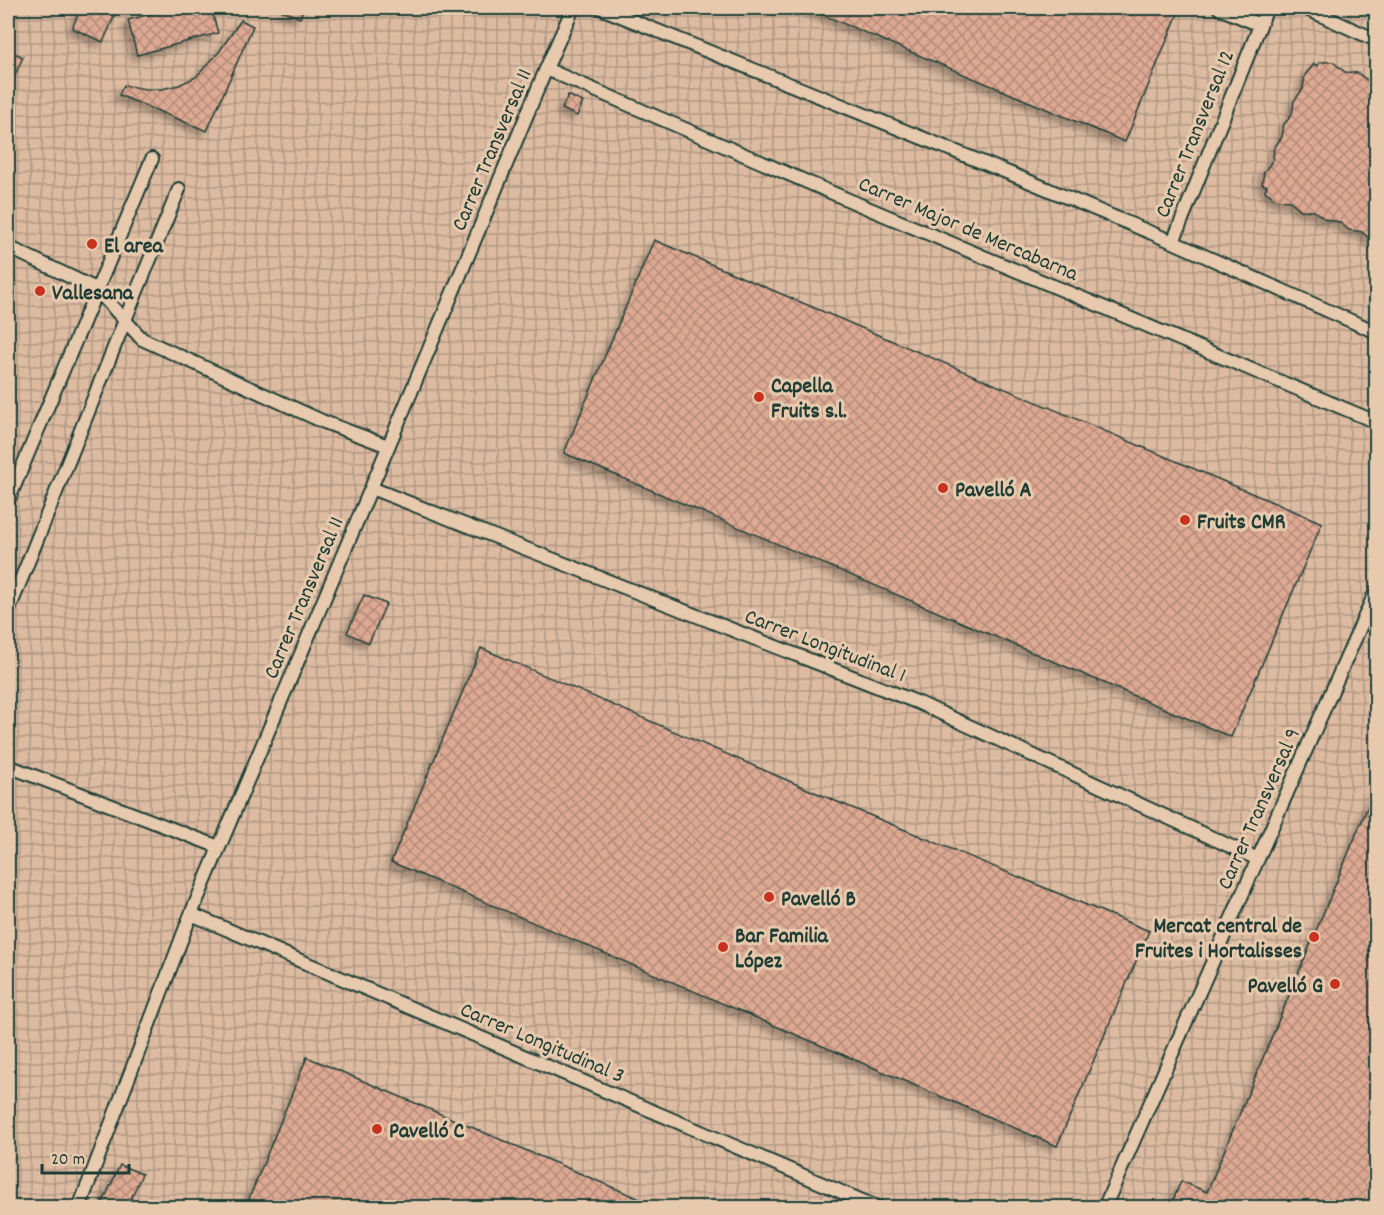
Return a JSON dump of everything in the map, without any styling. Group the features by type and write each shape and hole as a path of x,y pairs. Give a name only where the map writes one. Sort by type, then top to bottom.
{"lane":[{"name":"Carrer Transversal 11","path":"79,1208 190,914 573,8"},
{"path":"601,8 1021,178 1377,332"},
{"path":"1219,8 1260,25"},
{"name":"Carrer Transversal 12","path":"1173,242 1267,8"},
{"path":"1305,8 1377,40"},
{"name":"Carrer Major de Mercabarna","path":"546,69 858,204 1377,422"},
{"path":"8,501 152,159"},
{"path":"8,612 179,189"},
{"path":"8,247 96,289 142,339 324,422 388,446"},
{"name":"Carrer Longitudinal 1","path":"371,488 919,703 1258,859"},
{"name":"Carrer Transversal 9","path":"1104,1208 1377,591"},
{"path":"8,766 219,847"},
{"name":"Carrer Longitudinal 3","path":"190,914 879,1208"}],"shaded area":[{"path":"8,8 1376,8 1376,1207 8,1207"}],"building":[{"path":"81,8 118,8 103,42 72,28"},
{"path":"174,8 211,8 218,33 137,55 128,20"},
{"path":"276,8 304,8 300,18"},
{"path":"806,8 827,8 823,15"},
{"path":"827,8 1172,8 1179,11 1125,142 823,15"},
{"path":"241,20 253,26 207,131 119,95 124,85 162,89 179,85 196,77 219,52"},
{"path":"8,50 23,57 12,82 8,80"},
{"path":"1320,62 1333,62 1345,72 1358,73 1368,81 1376,82 1376,240 1371,240 1362,232 1349,230 1339,222 1325,219 1314,211 1301,210 1290,201 1277,200 1265,191 1267,186 1262,184 1264,172 1273,160 1274,148 1282,137 1284,124 1292,115 1294,101 1303,89 1305,75 1314,64 1318,66"},
{"path":"568,95 583,102 577,116 562,109"},
{"name":"Pavelló A","path":"654,240 1322,523 1231,737 564,453"},
{"path":"364,595 386,604 369,643 347,633"},
{"name":"Pavelló B","path":"481,648 833,800 1149,931 1057,1146 391,862"},
{"name":"Pavelló G","path":"1376,787 1376,1208 1170,1208 1181,1181 1207,1192"},
{"name":"Pavelló C","path":"307,1057 661,1208 263,1208 248,1201"},
{"path":"120,1165 142,1174 127,1208 116,1208 103,1202"}],"place":[{"name":"El area","path":"92,244"},
{"name":"Vallesana","path":"40,291"},
{"name":"Capella Fruits s.l.","path":"759,397"},
{"name":"Pavelló A","path":"943,488"},
{"name":"Fruits CMR","path":"1185,520"},
{"name":"Pavelló B","path":"769,897"},
{"name":"Mercat central de Fruites i Hortalisses","path":"1314,937"},
{"name":"Bar Familia López","path":"723,947"},
{"name":"Pavelló G","path":"1335,984"},
{"name":"Pavelló C","path":"377,1129"}]}
